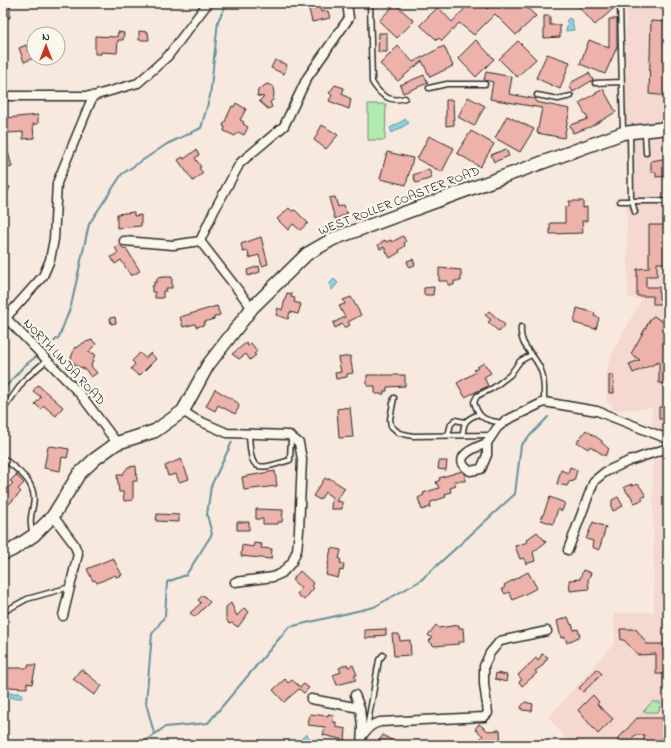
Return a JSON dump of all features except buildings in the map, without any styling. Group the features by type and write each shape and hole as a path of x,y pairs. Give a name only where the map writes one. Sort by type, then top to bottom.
{"street":[{"path":"3,96 93,96 138,83 168,56 208,3"},
{"path":"200,241 214,211 240,164 284,126 307,78 349,18 347,3"},
{"path":"4,319 43,276 50,260 54,239 58,184 93,96"},
{"name":"WEST ROLLER COASTER ROAD","path":"3,554 12,550 34,535 53,516 79,474 95,459 117,443 154,431 183,411 208,365 252,308 306,254 333,239 626,133 668,128"},
{"path":"124,241 173,245 200,241"},
{"path":"200,241 252,308"},
{"name":"NORTH LINDA ROAD","path":"4,319 81,395 117,443"},
{"path":"487,443 504,423 544,402 598,411 668,439"},
{"path":"183,411 212,428 227,433 249,433 291,437 299,443 302,459 297,550 292,562 282,573 273,577 235,582"},
{"path":"568,550 594,481 606,472 629,461 668,448"},
{"path":"53,516 74,544 78,554 63,616"},
{"path":"362,736 367,728 374,723 484,717 488,713 484,684 484,666 490,652 500,641 547,631"},
{"path":"355,695 360,708 362,736 361,745"},
{"path":"311,699 360,708"}],"lane":[{"path":"370,3 372,82 386,98 398,100 405,98"},
{"path":"620,3 621,82 632,201 635,212"},
{"path":"595,83 621,82"},
{"path":"429,88 447,84 485,84"},
{"path":"537,95 558,99 571,96"},
{"path":"645,130 646,153"},
{"path":"620,201 668,201"},
{"path":"521,327 521,337 531,355 537,361 541,370 544,402"},
{"path":"504,423 487,421 479,414 474,402 477,396 493,388 510,375 520,361 531,355"},
{"path":"3,410 25,379 47,360"},
{"path":"394,398 390,419 393,429 405,435 493,435"},
{"path":"463,435 465,422 467,419 479,414"},
{"path":"448,435 455,420 465,422"},
{"path":"249,433 250,458 254,464 262,468 290,460 291,437"},
{"path":"3,458 23,474 33,488 34,503 30,526 34,535"},
{"path":"3,612 27,599 71,587"},
{"path":"367,728 379,660 382,656"}],"shaded area":[{"path":"626,3 668,3 668,124 626,128"},
{"path":"668,133 668,438 652,431 652,408 612,410 612,404 607,403 607,368 614,349 642,299 628,298 626,137"},
{"path":"653,459 668,459 668,745 570,745 549,717 615,642 614,613 654,612"}],"green space":[{"path":"368,104 386,104 385,140 368,140"},
{"path":"652,702 660,702 659,712 643,712"}],"water":[{"path":"569,18 572,20 574,30 566,31 568,23 566,21"},
{"path":"406,119 409,123 392,133 390,128"},
{"path":"334,279 338,283 332,290 329,284"},
{"path":"10,693 21,693 22,698 11,698"},
{"path":"306,734 315,743 313,745 309,745 302,738"}],"waterway":[{"path":"42,352 59,337 71,306 89,224 122,174 167,144 201,128 210,96 218,21 227,3"},
{"path":"3,390 23,367 38,355"},
{"path":"139,745 165,727 208,723 289,627 374,607 420,581 515,494 521,445 548,417"},
{"path":"154,733 146,703 152,634 165,616 167,582 186,575 212,534 207,515 211,486 232,442"}]}
